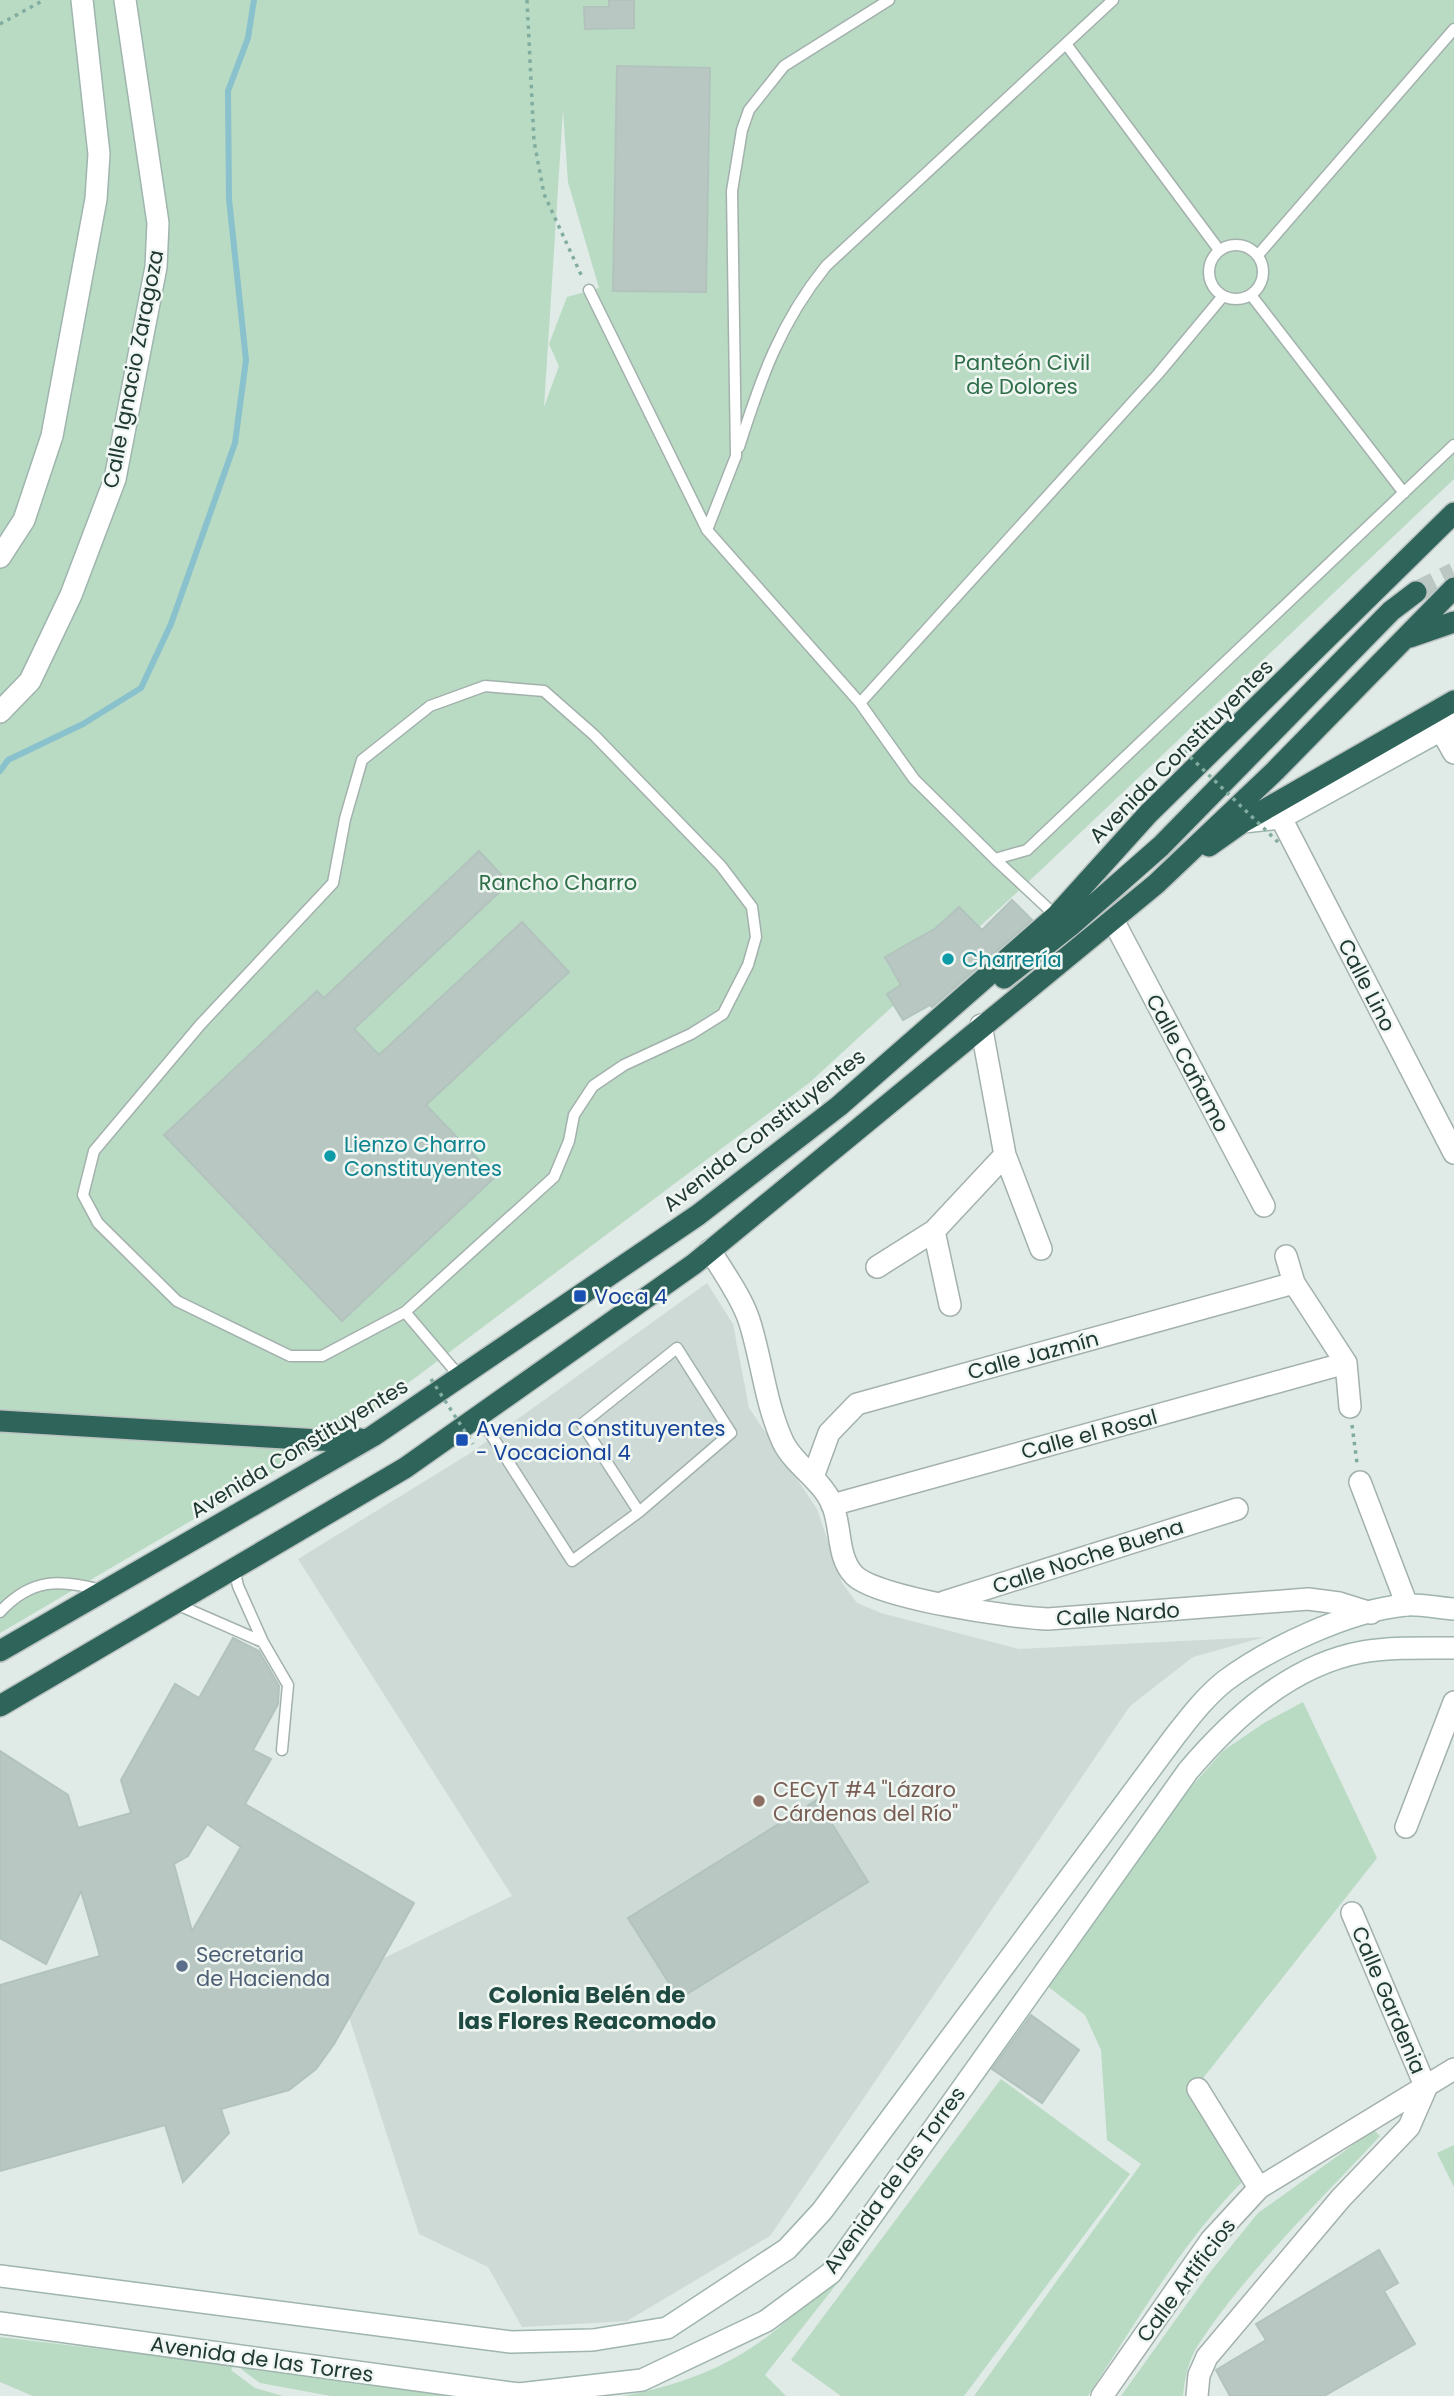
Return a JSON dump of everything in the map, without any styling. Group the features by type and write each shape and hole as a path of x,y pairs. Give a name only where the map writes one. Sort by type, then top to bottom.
{"highway":[{"name":"Avenida Constituyentes","path":"0,1651 373,1436 698,1215 839,1106 1056,916 1148,814 1454,513"},
{"path":"0,1706 405,1468 710,1250 1156,884 1408,638 1454,588"},
{"path":"917,1039 966,1008 1070,926 1161,846 1391,611 1416,592"},
{"path":"1408,638 1454,622"},
{"path":"1156,884 1243,822 1454,701"},
{"path":"0,1421 336,1441 373,1436"}],"street":[{"path":"0,557 24,520 52,436 96,199 99,154 82,0"},
{"name":"Calle Ignacio Zaragoza","path":"0,712 30,681 71,595 116,479 156,267 158,223 125,0"},
{"path":"1243,822 1281,818 1448,727 1454,753"},
{"name":"Calle Lino","path":"1281,818 1454,1153"},
{"name":"Calle Cañamo","path":"1113,920 1264,1206"},
{"path":"981,1026 1005,1155 1041,1249"},
{"path":"877,1268 934,1231 1005,1155"},
{"path":"934,1231 950,1305"},
{"path":"710,1250 748,1317 767,1397 784,1444 832,1504"},
{"path":"1286,1256 1294,1283 1346,1363 1350,1407"},
{"name":"Calle Jazmín","path":"813,1477 830,1433 857,1404 1294,1283"},
{"name":"Calle el Rosal","path":"832,1504 1346,1363"},
{"path":"1360,1482 1407,1605"},
{"name":"Calle Nardo","path":"832,1504 845,1560 853,1574 868,1584 939,1604 1034,1619 1308,1600 1339,1603 1371,1613"},
{"name":"Calle Noche Buena","path":"939,1604 1237,1509"},
{"name":"Avenida de las Torres","path":"0,2276 511,2342 593,2340 667,2328 787,2249 822,2211 1196,1708 1223,1682 1262,1656 1339,1623 1407,1605 1454,1609"},
{"name":"Avenida de las Torres","path":"0,2323 519,2394 642,2380 766,2321 831,2273 1032,1987 1188,1772 1219,1734 1252,1706 1289,1681 1326,1663 1360,1652 1394,1648 1454,1648"},
{"path":"1406,1827 1454,1702"},
{"name":"Calle Gardenia","path":"1352,1913 1426,2088"},
{"path":"1002,1968 1032,1987"},
{"name":"Calle Artificios","path":"1102,2396 1211,2240 1259,2188 1454,2069"},
{"path":"1197,2396 1199,2375 1207,2357 1341,2198 1409,2127 1426,2088"},
{"path":"1198,2089 1259,2188"}],"lane":[{"path":"736,456 732,191 742,130 749,110 784,66 889,0"},
{"path":"707,530 777,340 799,300 826,266 1113,0"},
{"path":"1258,254 1454,29"},
{"path":"1066,44 1219,250"},
{"path":"1239,244 1258,254 1264,275 1261,285 1251,295 1233,299 1223,296 1209,280 1209,269 1219,250 1239,244"},
{"path":"589,290 707,530 860,703 914,779 1056,916"},
{"path":"1251,295 1404,493"},
{"path":"860,703 1158,374 1223,296"},
{"path":"995,859 1027,850 1454,445"},
{"path":"485,686 544,691 594,734 721,866 752,907 756,937 748,965 723,1014 691,1034 624,1065 593,1086 573,1115 569,1141 554,1177 405,1312 322,1356 290,1356 177,1301 98,1223 83,1195 94,1150 200,1025 333,883 345,819 362,760 430,706 485,686"},
{"path":"405,1312 461,1378"},
{"path":"479,1416 572,1561 639,1512 731,1433 677,1348 582,1424 639,1512"},
{"path":"234,1568 238,1586 263,1642 288,1685 282,1750"},
{"path":"0,1612 10,1600 39,1584 68,1581 104,1591"},
{"path":"175,1604 263,1642"}],"path":[{"path":"0,24 44,0"},
{"path":"527,0 534,141 544,194 589,290"},
{"path":"1184,751 1278,842"},
{"path":"431,1379 472,1444"},
{"path":"1350,1407 1360,1482"}],"shaded area":[{"name":"CECyT #4 \"Lázaro Cárdenas del Río\"","path":"707,1283 733,1324 749,1408 817,1509 842,1583 857,1603 881,1613 1019,1649 1265,1637 1193,1657 1130,1706 770,2236 627,2321 522,2327 488,2267 419,2234 349,2017 382,1959 512,1896 298,1559 469,1454"}],"green space":[{"path":"0,0 1454,0 1454,479 1024,886 809,1083 344,1431 0,1633","holes":["563,110 568,182 599,288 567,297 549,344 559,366 544,407"]},
{"path":"1303,1702 1377,1858 1196,2087 1249,2175 1182,2253 1088,2396 974,2396 1141,2164 1107,2140 1101,2050 1085,2015 1046,1985 1186,1793 1223,1751 1264,1723"},
{"path":"1001,2079 1130,2174 964,2396 841,2396 791,2360"},
{"path":"1374,2130 1380,2136 1284,2237 1218,2317 1192,2357 1183,2396 1121,2396 1207,2276 1258,2213"},
{"path":"1454,2145 1454,2187 1437,2153"},
{"path":"855,2247 861,2253 765,2375 786,2396 623,2396 696,2376 754,2346 805,2303"},
{"path":"0,2337 234,2365 231,2370 255,2388 283,2396 33,2396 0,2382"},
{"path":"242,2366 480,2396 331,2396 260,2383 241,2369"}],"building":[{"path":"609,0 634,0 634,28 585,29 584,7 609,7"},
{"path":"617,66 710,68 706,292 613,291"},
{"name":"Lienzo Charro Constituyentes","path":"479,851 509,883 354,1029 379,1055 522,922 569,972 426,1105 495,1177 342,1321 164,1135 317,991 324,998"},
{"name":"Charrería","path":"1012,900 1032,920 932,1007 930,1005 903,1020 887,994 901,985 885,957 936,928 959,907 982,930"},
{"path":"233,1638 259,1651 279,1686 278,1704 253,1750 271,1759 245,1804 414,1903 334,2044 316,2069 289,2090 221,2109 229,2133 183,2182 165,2125 0,2171 0,1985 100,1956 81,1891 46,1964 0,1938 0,1751 68,1795 78,1828 131,1813 121,1780 175,1684 199,1698","holes":["207,1824 241,1847 192,1931 174,1864 188,1856"]},
{"path":"817,1800 868,1882 679,1999 628,1918"},
{"path":"1031,2015 1079,2050 1042,2103 992,2069"},
{"path":"1379,2250 1398,2283 1384,2291 1415,2344 1324,2396 1230,2396 1216,2370 1266,2340 1256,2324"}],"waterway":[{"path":"0,771 8,760 83,724 141,688 171,624 235,443 246,360 229,199 228,91 248,38 254,0"}],"tunnel":[{"path":"1416,592 1454,573"}],"place":[{"name":"Charrería","path":"948,959"},
{"name":"Lienzo Charro Constituyentes","path":"330,1156"},
{"name":"Voca 4","path":"580,1296"},
{"name":"Avenida Constituyentes - Vocacional 4","path":"462,1440"},
{"name":"CECyT #4 \"Lázaro Cárdenas del Río\"","path":"759,1801"},
{"name":"Secretaria de Hacienda","path":"182,1966"}],"district":[{"name":"Colonia Belén de las Flores Reacomodo","path":"587,2008"}],"park label":[{"name":"Panteón Civil de Dolores","path":"1022,374"},
{"name":"Rancho Charro","path":"558,882"}]}
